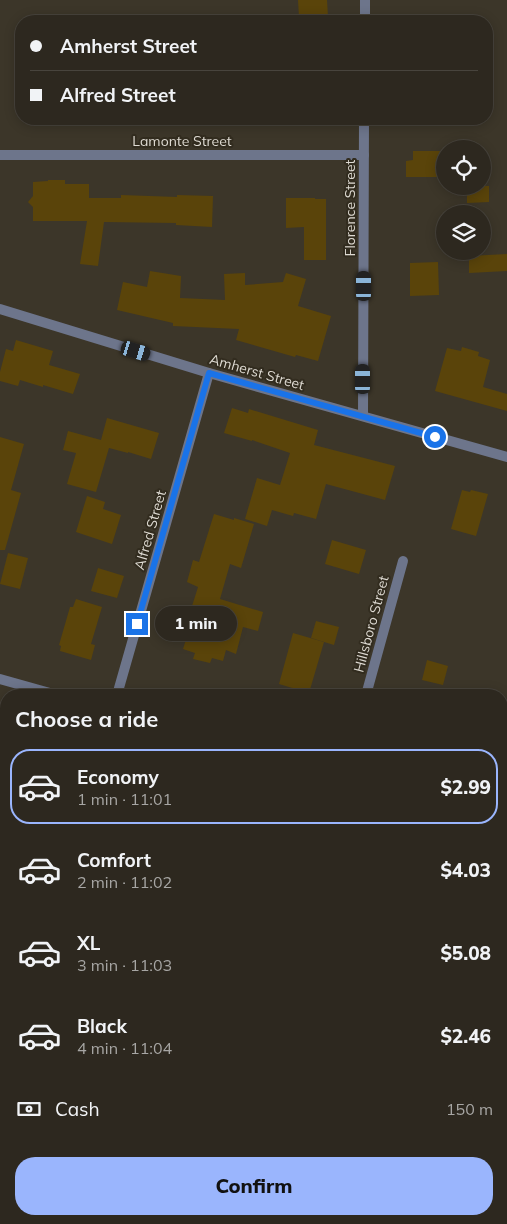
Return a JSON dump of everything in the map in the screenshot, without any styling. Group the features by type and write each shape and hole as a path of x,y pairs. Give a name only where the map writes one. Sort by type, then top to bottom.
{"street":[{"path":"365,0 365,15"},
{"name":"Florence Street","path":"363,416 364,125"},
{"name":"Lamonte Street","path":"0,154 364,155"},
{"name":"Amherst Street","path":"0,310 209,373 507,457"},
{"name":"Alfred Street","path":"119,689 209,373"},
{"name":"Hillsboro Street","path":"368,689 403,561"},
{"path":"0,679 36,689"}],"building":[{"path":"298,0 327,0 328,15 299,15"},
{"path":"413,151 436,151 436,177 406,177 406,161 413,160"},
{"path":"65,180 65,184 89,184 89,198 121,198 121,195 213,196 212,227 176,225 176,223 104,222 98,266 80,264 87,221 33,221 33,207 28,202 33,196 33,182"},
{"path":"467,195 489,195 489,202 467,203"},
{"path":"286,198 326,199 326,260 304,260 304,227 286,228"},
{"path":"507,254 507,271 469,273 469,260 491,260 491,255"},
{"path":"438,262 439,295 410,296 410,263"},
{"path":"150,271 181,276 180,298 225,300 224,274 245,273 245,285 283,282 286,273 306,279 298,306 331,316 318,361 296,355 295,357 236,340 239,329 173,326 173,323 117,310 123,282 147,287"},
{"path":"16,340 53,351 49,365 80,374 73,394 20,380 18,386 0,381 0,372 6,349 13,351"},
{"path":"462,347 479,352 478,356 490,360 483,387 507,394 507,411 435,391 447,348 461,351"},
{"path":"232,408 248,413 249,409 318,430 314,445 395,466 385,500 326,484 316,519 294,513 293,516 272,510 267,526 245,519 257,478 280,485 290,453 224,433"},
{"path":"107,418 159,433 151,459 109,448 96,492 67,484 76,453 63,450 68,431 101,440"},
{"path":"0,437 24,444 11,490 21,493 5,550 0,550"},
{"path":"462,490 488,494 476,536 451,529"},
{"path":"87,496 105,502 103,509 121,515 112,544 76,532"},
{"path":"214,514 254,524 241,568 230,564 220,599 263,612 258,631 243,627 236,654 226,650 223,661 212,658 210,663 193,659 195,653 183,649 191,623 187,622 198,587 187,582 193,560 199,562"},
{"path":"332,540 366,550 359,574 325,564"},
{"path":"8,553 28,558 20,589 0,584"},
{"path":"98,568 124,576 117,598 91,591"},
{"path":"76,599 102,607 91,644 95,645 91,660 60,651 61,646 59,645 70,607 73,607"},
{"path":"316,621 339,627 334,645 311,638"},
{"path":"293,633 324,642 310,689 296,689 279,684"},
{"path":"427,660 448,666 443,685 422,680"}],"route":[{"path":"137,624 209,373 435,437"}]}
